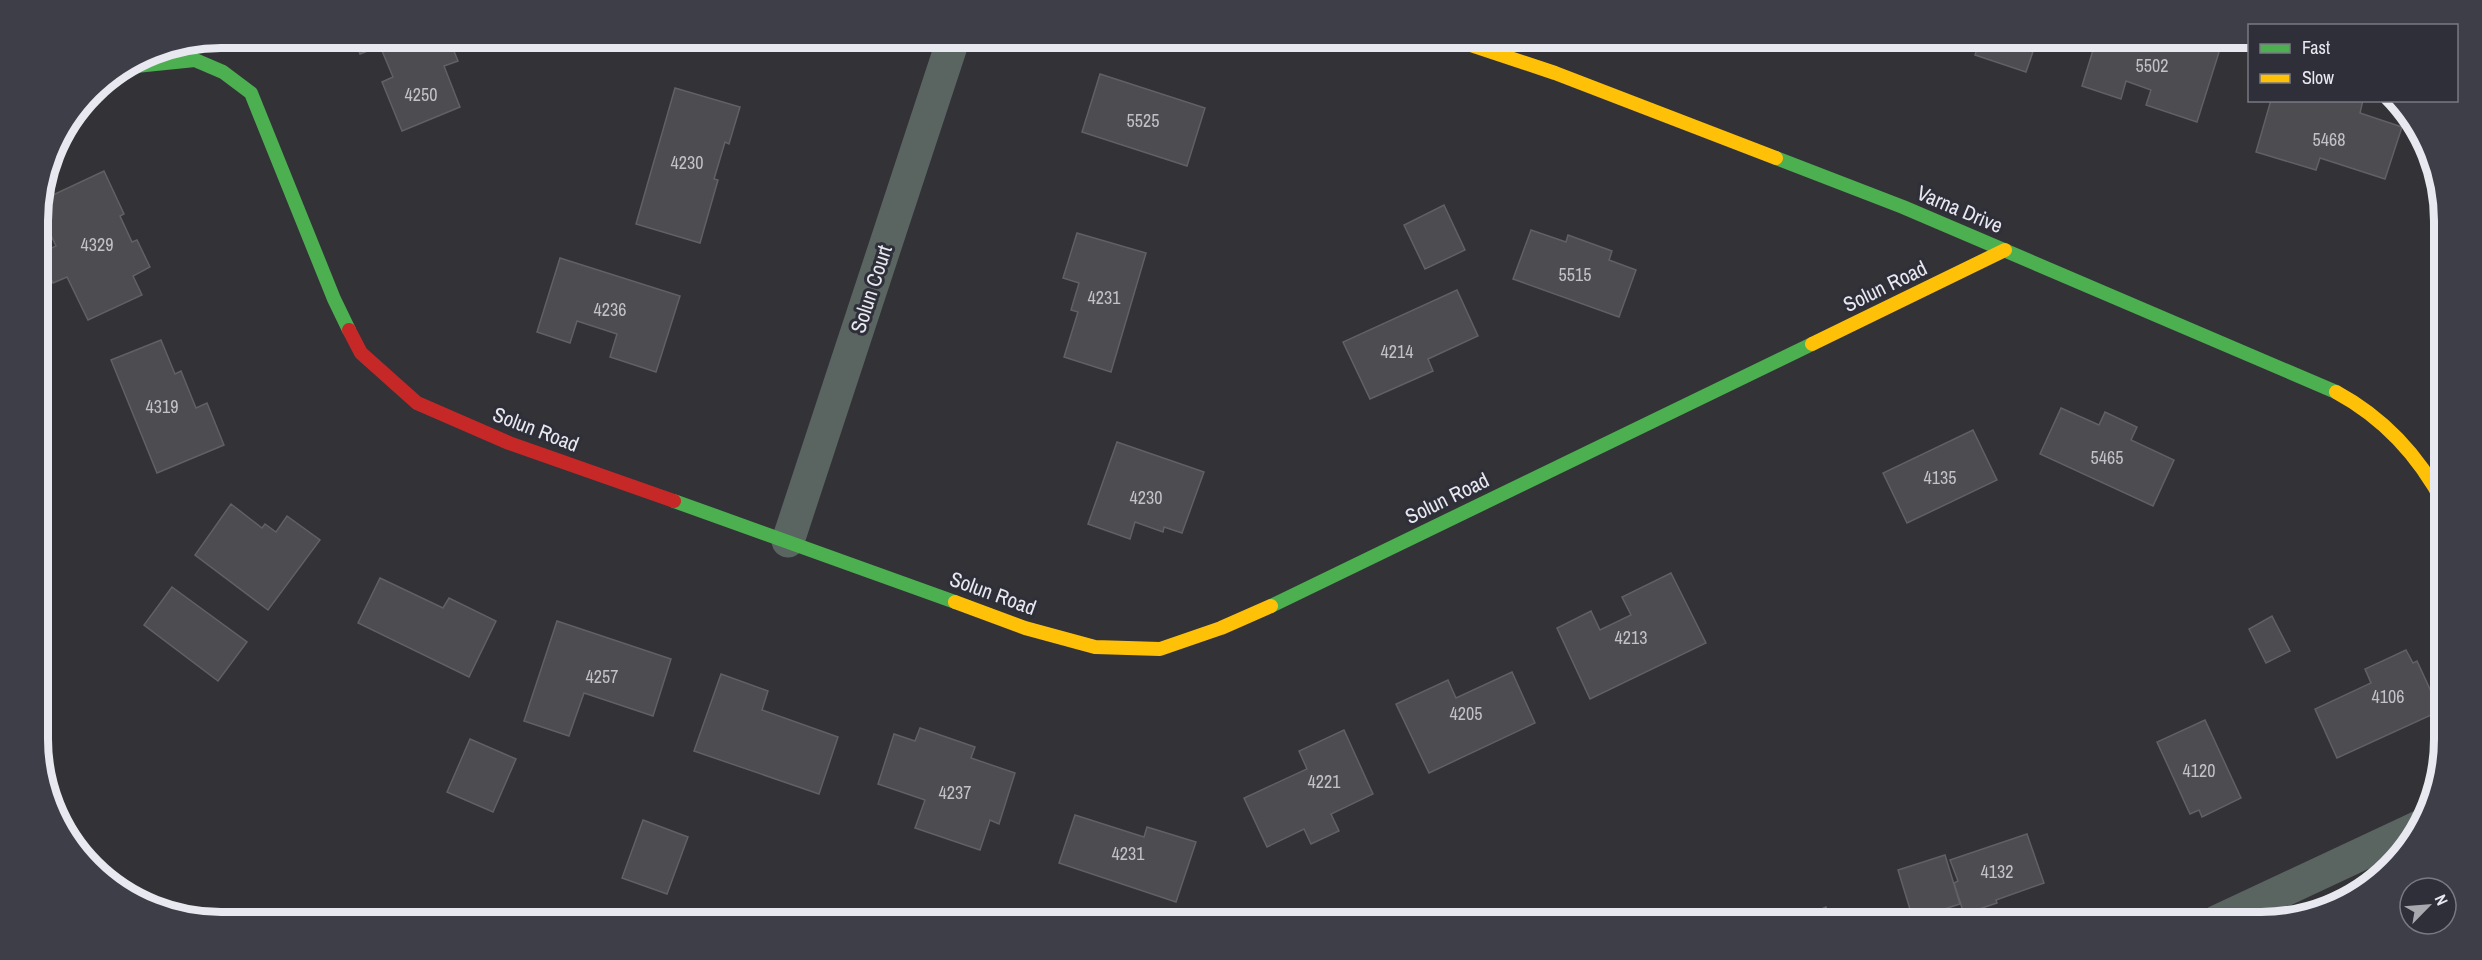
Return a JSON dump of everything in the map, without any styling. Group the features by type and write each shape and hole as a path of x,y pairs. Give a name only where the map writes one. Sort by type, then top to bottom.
{"street":[{"name":"Solun Court","path":"788,541 951,48"},
{"name":"Varna Drive","path":"1479,48 1555,73 1903,207 2344,396 2375,417 2397,437 2427,472 2434,485"},
{"name":"Solun Road","path":"147,65 195,60 223,72 251,93 334,299 361,353 417,403 508,443 788,541 1025,628 1095,646 1160,649 1221,628 1278,603 2005,250"},
{"path":"2238,912 2406,833"}],"building":[{"path":"358,48 375,48 360,54"},
{"path":"381,48 453,48 458,61 444,66 460,107 402,131 382,82 393,77"},
{"path":"1977,48 2034,48 2026,72 1975,55"},
{"path":"2094,48 2220,49 2197,122 2146,105 2151,90 2126,81 2121,99 2082,86"},
{"path":"1100,74 1205,108 1187,166 1082,132"},
{"path":"675,88 740,107 729,144 725,142 714,179 718,180 700,243 636,224"},
{"path":"2270,102 2363,102 2360,113 2402,127 2385,179 2320,158 2316,170 2256,152"},
{"path":"104,171 124,214 120,216 132,242 137,240 150,267 133,276 142,295 88,320 67,277 53,283 48,273 48,250 56,246 48,229 49,197"},
{"path":"1444,205 1465,250 1425,269 1404,225"},
{"path":"1531,230 1566,242 1568,235 1612,251 1609,260 1636,270 1619,317 1513,279"},
{"path":"1077,233 1146,253 1111,372 1064,357 1078,312 1071,310 1079,283 1063,278"},
{"path":"560,258 680,296 656,372 610,357 617,334 577,321 570,343 537,332"},
{"path":"1457,290 1478,336 1428,359 1433,371 1370,399 1343,342"},
{"path":"161,340 175,374 181,371 196,408 207,403 224,445 157,473 111,360"},
{"path":"2061,408 2099,425 2105,412 2137,427 2131,440 2174,460 2153,506 2040,454"},
{"path":"1973,430 1997,480 1907,523 1883,473"},
{"path":"1117,442 1204,472 1182,533 1164,527 1163,532 1135,522 1130,539 1088,524"},
{"path":"231,504 262,528 265,524 276,532 287,516 320,540 268,610 195,555"},
{"path":"1671,573 1706,643 1590,699 1557,628 1591,611 1600,630 1631,615 1622,597"},
{"path":"380,578 443,608 449,598 496,621 469,677 358,623"},
{"path":"172,587 247,642 218,681 144,625"},
{"path":"2272,616 2290,651 2266,663 2249,629"},
{"path":"557,621 671,659 653,716 584,693 569,736 524,721"},
{"path":"2406,650 2413,663 2417,661 2434,698 2434,714 2337,758 2315,709 2371,683 2365,669"},
{"path":"1512,672 1535,723 1429,773 1396,704 1448,680 1456,698"},
{"path":"721,674 768,691 762,710 838,737 819,794 694,751"},
{"path":"2205,720 2241,798 2202,817 2199,810 2190,814 2157,742"},
{"path":"920,728 975,747 971,758 1015,773 999,824 990,820 980,850 915,828 925,800 878,784 894,734 915,741"},
{"path":"1344,730 1373,794 1331,814 1339,831 1311,844 1304,829 1267,847 1244,798 1307,769 1299,751"},
{"path":"470,739 516,759 493,812 447,792"},
{"path":"1075,815 1144,837 1147,827 1196,842 1176,902 1059,863"},
{"path":"643,820 688,837 667,894 622,878"},
{"path":"2027,834 2044,883 1996,900 1997,903 1963,912 1954,883 1958,881 1950,860"},
{"path":"1945,855 1960,904 1935,912 1911,912 1898,870"},
{"path":"1826,907 1828,912 1815,912"}],"traffic: fast":[{"path":"147,65 195,60 223,72 251,93 334,299 349,330"},
{"path":"1776,158 1903,207 2336,392"},
{"path":"1271,606 1812,344"},
{"path":"674,501 955,602"}],"traffic: slow":[{"path":"1480,48 1555,73 1776,158"},
{"path":"1812,344 2005,250"},
{"path":"2336,392 2385,426 2411,454 2434,486"},
{"path":"955,602 1025,628 1095,647 1160,649 1221,628 1271,606"}],"traffic: jam":[{"path":"349,330 361,353 417,403 509,443 674,501"}]}
